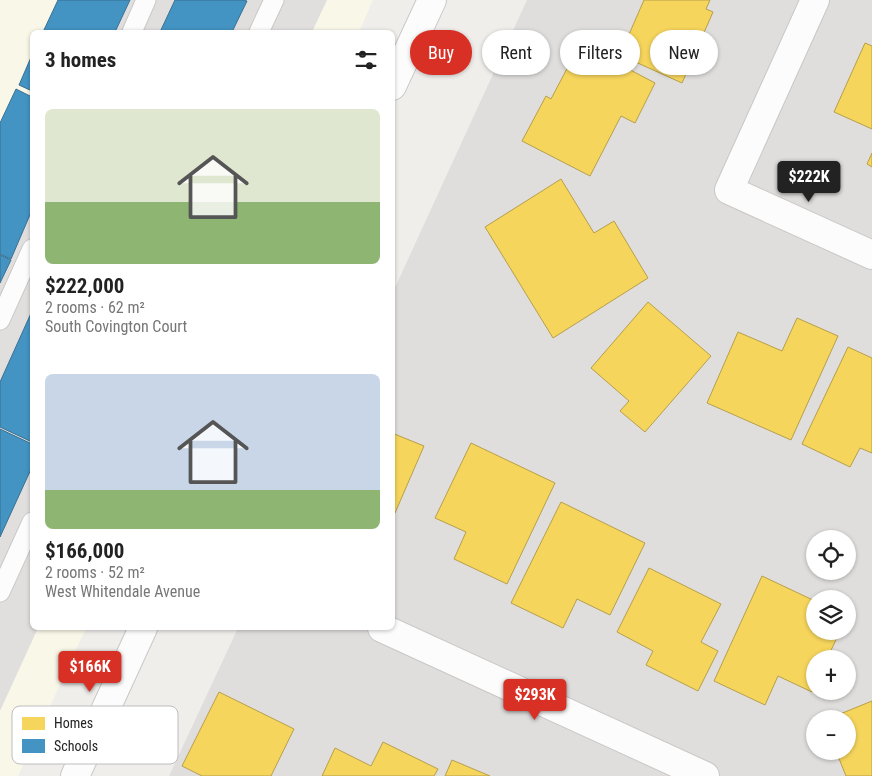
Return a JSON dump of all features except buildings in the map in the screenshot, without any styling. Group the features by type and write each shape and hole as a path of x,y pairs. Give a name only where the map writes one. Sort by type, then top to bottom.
{"street":[{"path":"395,80 432,0"},
{"path":"815,0 729,190 872,255"},
{"path":"107,706 142,630"},
{"path":"386,630 705,776"},
{"path":"75,776 81,764"}],"lane":[{"path":"133,30 146,0"},
{"path":"260,30 274,0"},
{"path":"0,320 30,253"},
{"path":"0,592 30,526"}],"shaded area":[{"path":"0,0 373,0 360,30 30,30 30,630 85,630 50,706 12,706 12,764 24,764 18,776 0,776"},
{"path":"85,0 327,0 313,30 71,30"},
{"path":"527,0 872,0 872,776 169,776 175,764 178,764 178,757 237,630 395,630 395,288 493,75 550,75 550,30 513,30"},
{"path":"30,118 30,630 37,630 0,711 0,185"}]}
